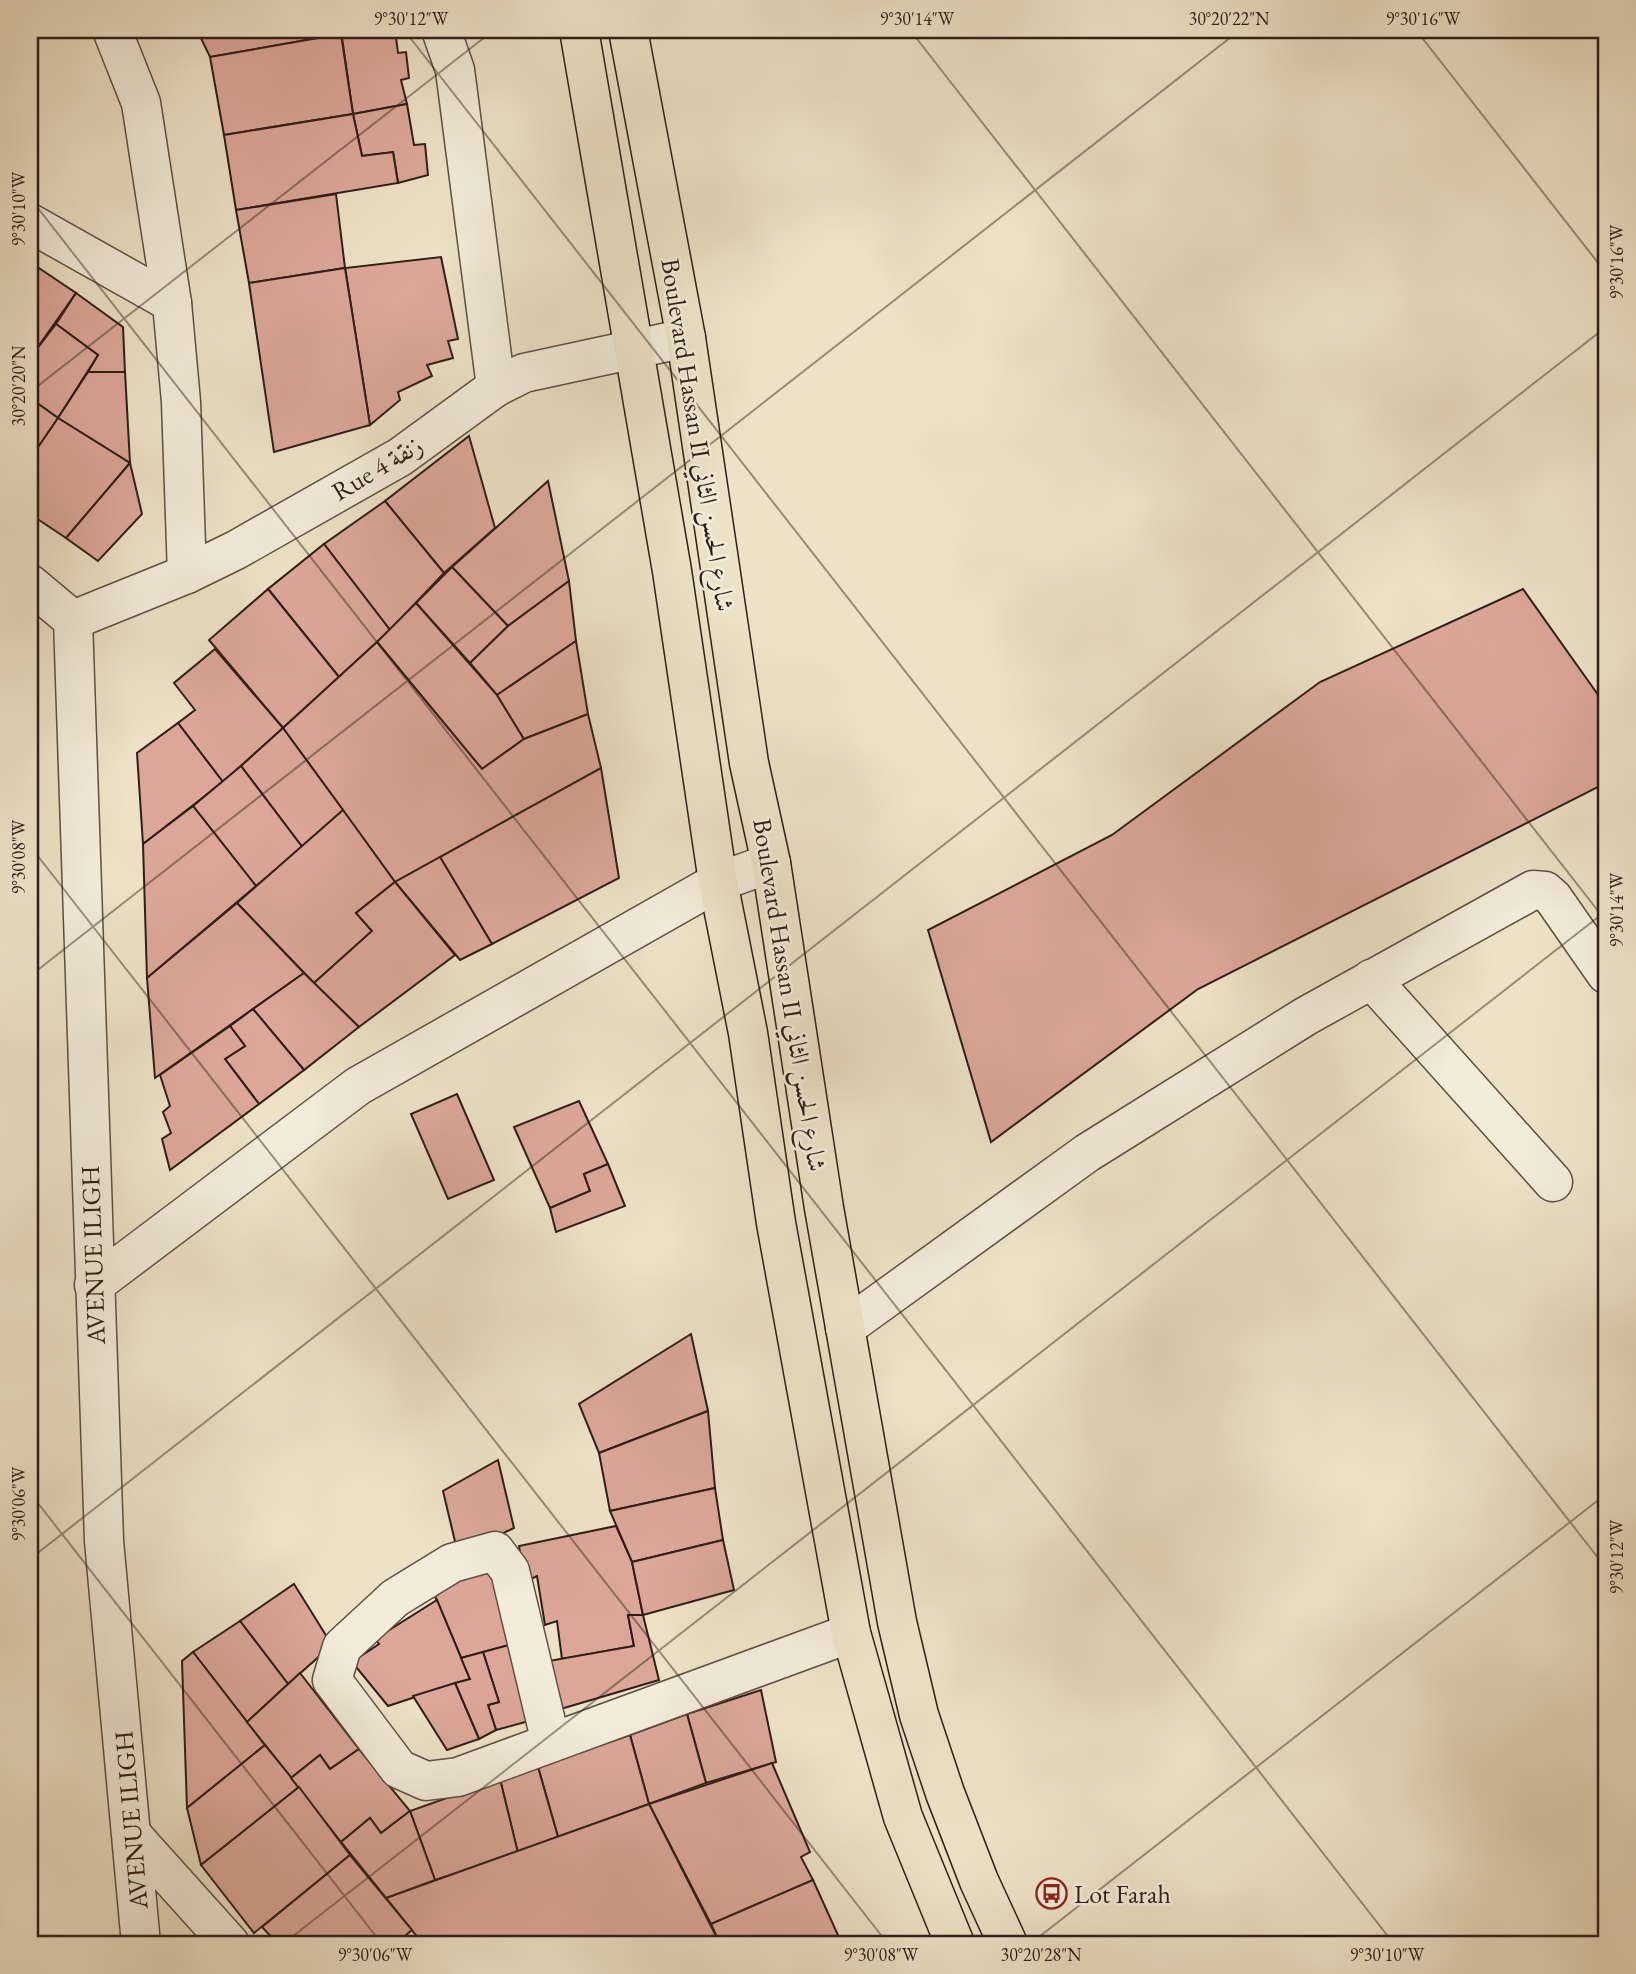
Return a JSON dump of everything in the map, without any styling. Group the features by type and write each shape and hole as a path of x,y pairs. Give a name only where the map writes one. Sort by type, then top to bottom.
{"main road":[{"name":"Boulevard Hassan II شارع الحسن الثاني","path":"579,30 672,571 718,882 748,1033 776,1223 851,1633 903,1816 955,1944"},
{"name":"Boulevard Hassan II شارع الحسن الثاني","path":"628,30 686,338 749,763 771,863 845,1328 897,1622 919,1715 969,1856 1008,1944"}],"street":[{"path":"112,30 141,103 172,303 181,402 187,575"},
{"path":"441,30 454,70 496,387"},
{"path":"30,223 172,303"},
{"name":"Rue 4 زنقة","path":"73,620 187,575 400,457 496,387 524,373 686,338"},
{"path":"30,584 73,620"},
{"name":"AVENUE ILIGH","path":"73,620 104,1541 141,1944"},
{"path":"94,1285 358,1086 718,882 771,863"},
{"path":"845,1328 1087,1153 1371,979 1533,890 1545,891 1553,898 1606,974"},
{"path":"1371,979 1553,1182"},
{"path":"551,1743 510,1571 495,1551 452,1563 395,1598 342,1647 332,1680 399,1769 426,1781 458,1777 551,1743 851,1633"},
{"path":"133,1836 230,1944"}],"building":[{"path":"197,30 339,30 341,34 210,57"},
{"path":"339,30 385,30 342,38"},
{"path":"395,30 398,53 406,52 409,78 401,80 407,104 353,114 342,38"},
{"path":"341,34 353,114 224,135 210,57"},
{"path":"407,104 414,145 425,144 428,175 398,183 393,152 362,156 353,114"},
{"path":"353,114 362,156 393,152 398,183 236,210 224,135"},
{"path":"336,194 345,268 249,283 236,210"},
{"path":"441,257 458,339 448,341 453,358 427,365 432,376 398,392 400,400 370,425 345,268"},
{"path":"30,262 76,293 30,358"},
{"path":"345,268 370,425 274,452 249,283"},
{"path":"76,293 123,327 125,372 88,372 98,355 56,324"},
{"path":"56,324 98,355 58,418 30,398 30,358"},
{"path":"88,372 125,372 130,463 58,418"},
{"path":"30,398 58,418 30,459"},
{"path":"58,418 130,463 66,538 30,514 30,459"},
{"path":"469,436 495,528 444,573 385,501"},
{"path":"130,463 142,514 98,561 66,538"},
{"path":"548,481 569,581 508,626 452,567"},
{"path":"385,501 444,573 390,630 324,544"},
{"path":"324,544 390,630 339,677 268,589"},
{"path":"452,567 508,626 470,663 416,603"},
{"path":"569,581 576,641 497,695 470,663 508,626"},
{"path":"268,589 339,677 283,728 209,640"},
{"path":"1523,589 1606,706 1606,783 1198,989 991,1142 928,930 1112,835 1320,682"},
{"path":"416,603 497,695 524,739 482,769 377,642"},
{"path":"576,641 588,714 524,739 497,695"},
{"path":"377,642 482,769 524,739 588,714 601,768 395,882 283,728"},
{"path":"215,649 283,728 223,782 178,723 195,710 174,683"},
{"path":"178,723 223,782 143,844 137,753"},
{"path":"283,728 343,810 303,848 241,766"},
{"path":"241,766 303,848 256,886 193,806"},
{"path":"601,768 619,878 492,944 440,857"},
{"path":"193,806 256,886 147,978 143,844"},
{"path":"343,810 395,882 356,913 372,931 314,983 237,903"},
{"path":"440,857 492,944 460,960 395,882"},
{"path":"395,882 455,955 359,1027 314,983 372,931 356,913"},
{"path":"237,903 304,973 155,1078 147,978"},
{"path":"304,973 359,1027 304,1070 253,1009"},
{"path":"253,1009 304,1070 259,1104 225,1059 245,1046 230,1026"},
{"path":"230,1026 245,1046 225,1059 259,1104 170,1170 162,1139 171,1133 163,1112 170,1106 160,1075"},
{"path":"457,1094 494,1180 448,1199 411,1114"},
{"path":"579,1101 608,1164 584,1174 590,1191 550,1208 514,1127"},
{"path":"608,1164 625,1206 556,1232 550,1208 590,1191 584,1174"},
{"path":"691,1334 708,1411 599,1453 579,1404"},
{"path":"708,1411 715,1488 610,1511 599,1453"},
{"path":"498,1460 514,1528 458,1554 443,1491"},
{"path":"715,1488 723,1540 632,1562 610,1511"},
{"path":"616,1526 632,1562 643,1615 628,1615 634,1646 562,1659 557,1621 545,1625 537,1576 525,1582 519,1546"},
{"path":"723,1540 734,1590 643,1615 632,1562"},
{"path":"494,1566 513,1644 461,1658 432,1589"},
{"path":"294,1584 332,1645 288,1684 240,1621"},
{"path":"437,1600 470,1679 388,1706 352,1662 379,1644 375,1639"},
{"path":"628,1615 643,1615 659,1680 554,1711 543,1662 634,1646"},
{"path":"240,1621 288,1684 247,1722 193,1652"},
{"path":"513,1644 529,1721 496,1730 488,1705 499,1702 483,1652"},
{"path":"193,1652 265,1745 187,1808 182,1661"},
{"path":"483,1652 499,1702 488,1705 496,1730 479,1739 455,1683 470,1679 461,1658"},
{"path":"300,1673 359,1749 330,1769 320,1755 291,1778 247,1722"},
{"path":"455,1683 479,1739 447,1750 413,1696"},
{"path":"761,1690 776,1762 706,1783 687,1714"},
{"path":"687,1714 706,1783 649,1804 630,1735"},
{"path":"630,1735 649,1804 558,1837 538,1767"},
{"path":"265,1745 299,1787 201,1865 187,1808"},
{"path":"359,1749 410,1811 381,1833 370,1818 341,1842 291,1778 320,1755 330,1769"},
{"path":"772,1763 810,1852 801,1857 813,1880 711,1924 649,1804"},
{"path":"538,1767 558,1837 518,1853 500,1779"},
{"path":"500,1779 518,1853 435,1880 410,1811"},
{"path":"299,1787 350,1855 254,1933 201,1865"},
{"path":"649,1804 720,1944 423,1944 386,1898"},
{"path":"410,1811 435,1880 386,1898 341,1842 370,1818 381,1833"},
{"path":"350,1855 412,1930 395,1944 278,1944 262,1927"},
{"path":"813,1880 842,1944 720,1944 711,1924"}],"place":[{"name":"Lot Farah","path":"1051,1894"}]}
